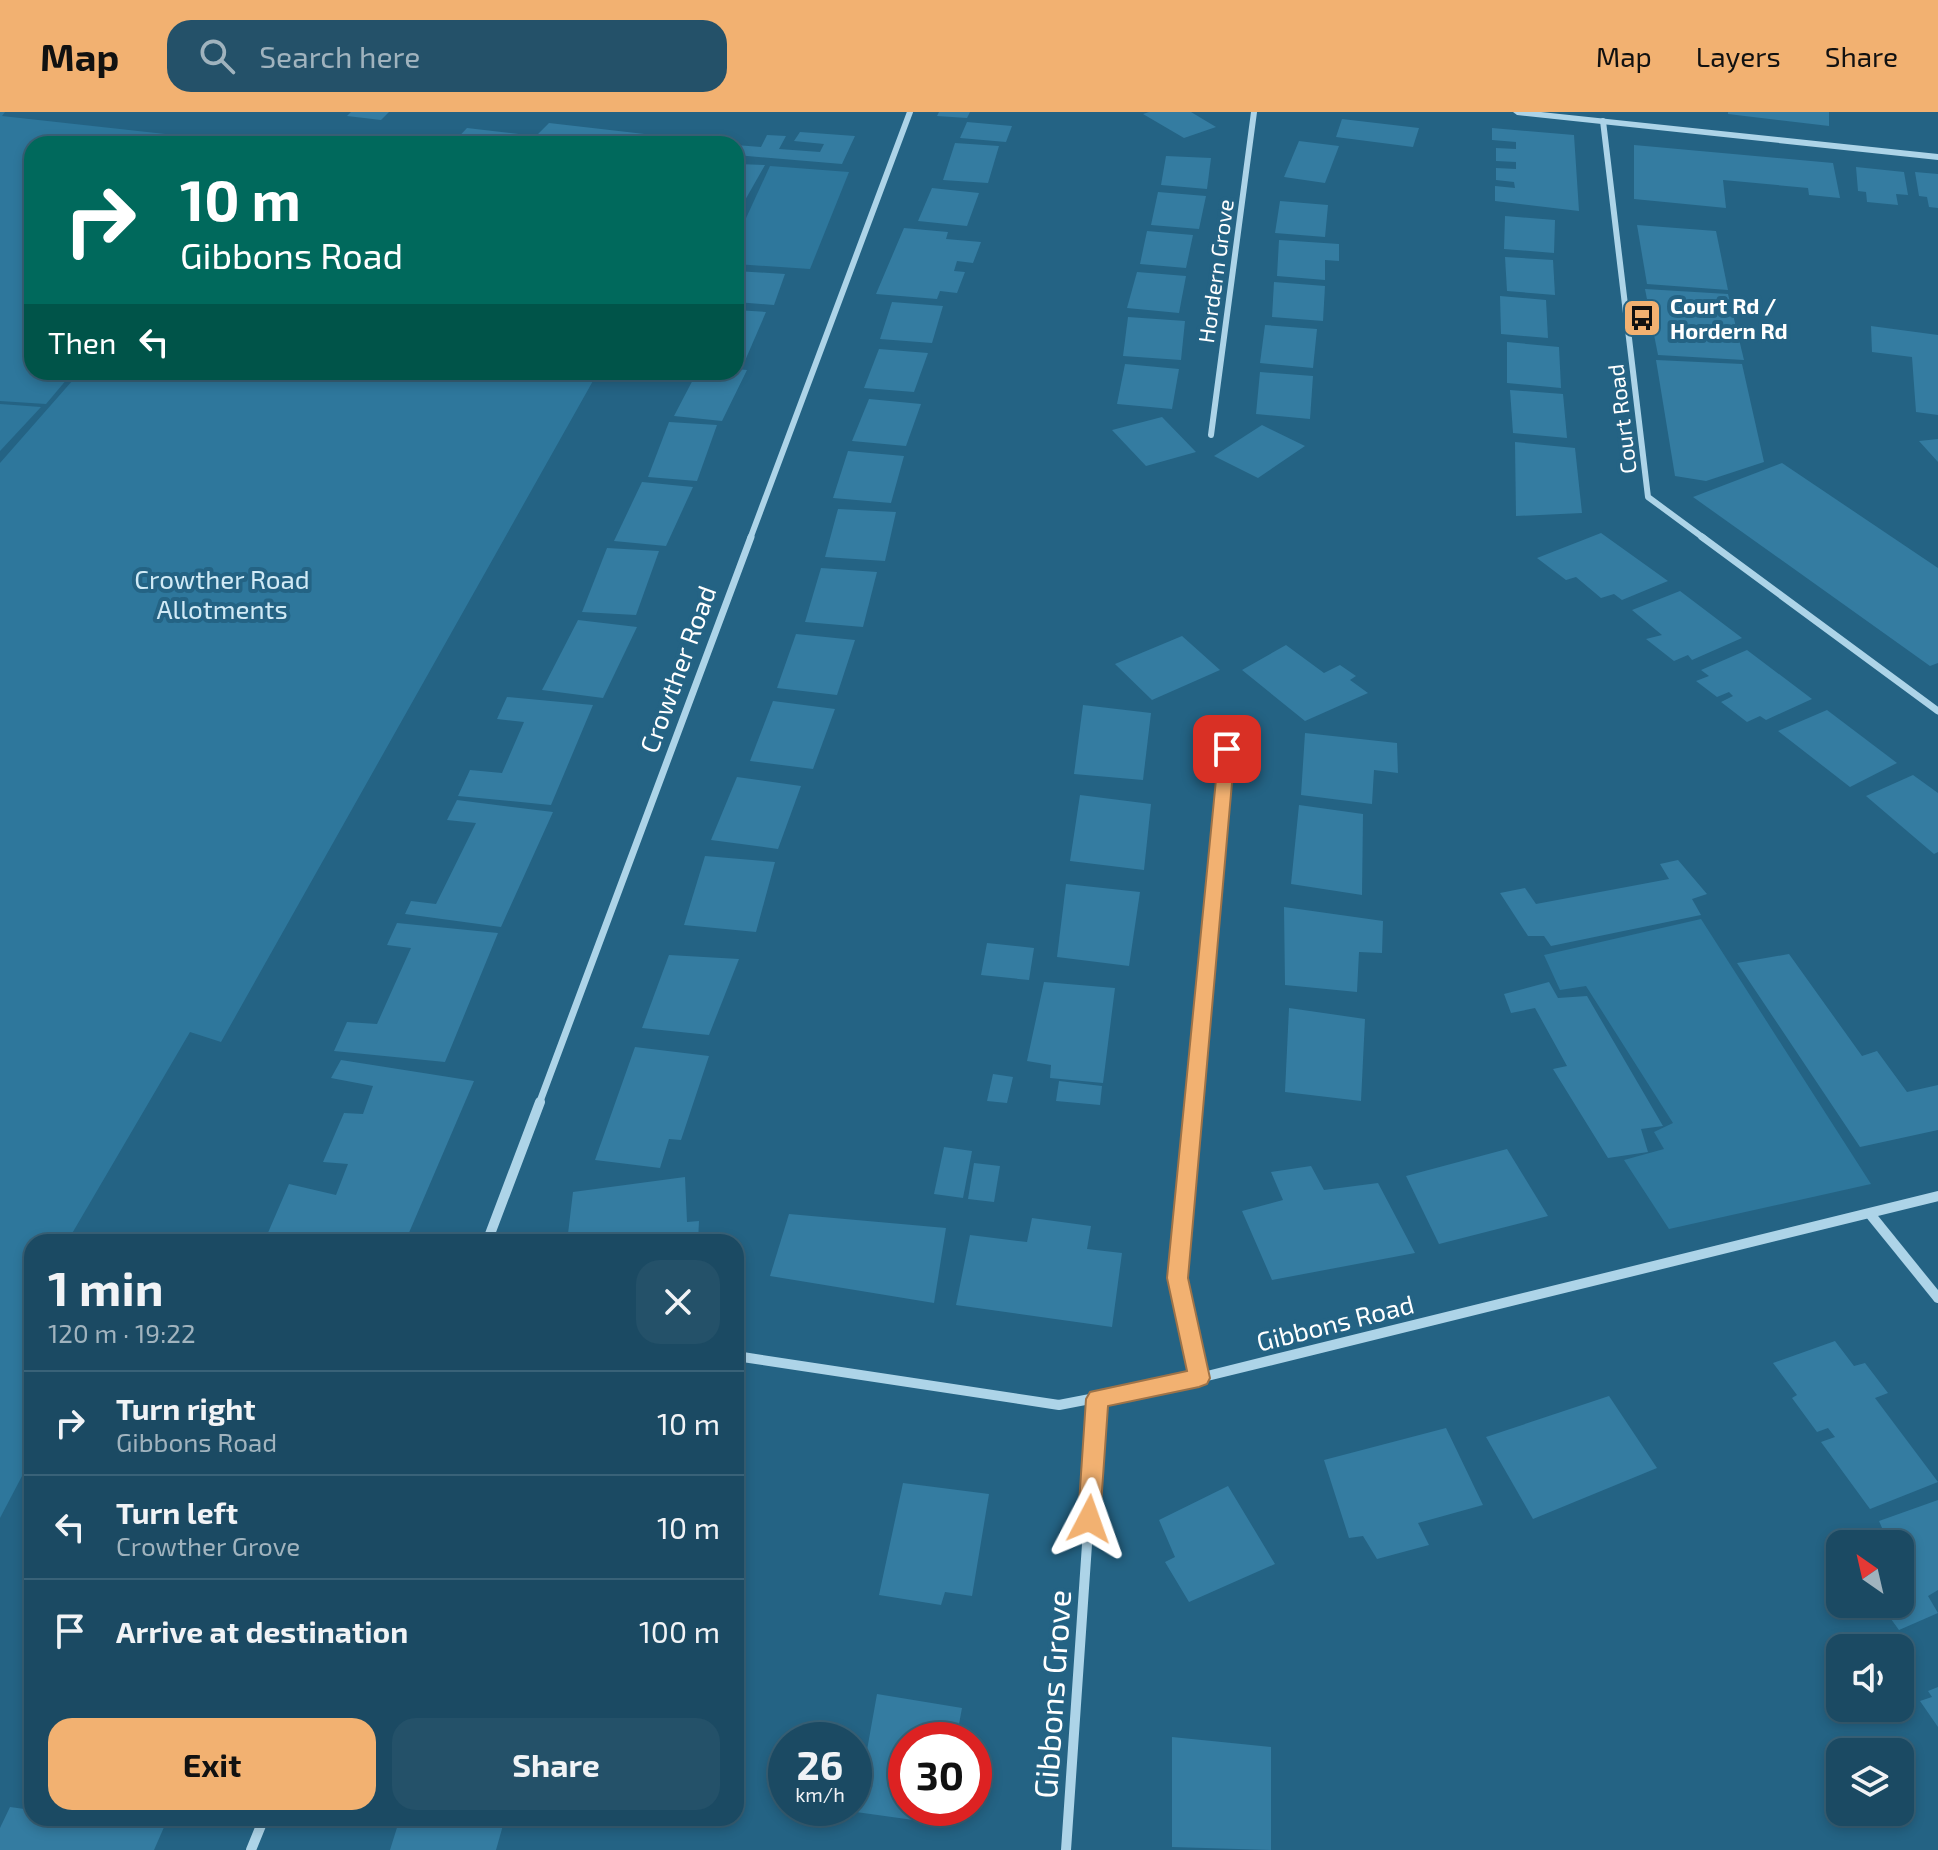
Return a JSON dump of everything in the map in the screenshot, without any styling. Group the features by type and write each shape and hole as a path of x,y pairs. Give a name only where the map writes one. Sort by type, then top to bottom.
{"street":[{"name":"Crowther Road","path":"490,1234 910,112"},
{"name":"Hordern Grove","path":"1211,435 1254,112"},
{"path":"1517,112 1938,157"},
{"name":"Court Road","path":"1603,121 1648,497 1938,711"},
{"path":"1199,1378 1178,1278 1227,749"},
{"name":"Gibbons Road","path":"744,1357 1059,1405 1199,1378 1938,1196"},
{"path":"1870,1214 1938,1298"},
{"name":"Gibbons Grove","path":"1066,1850 1097,1399"},
{"path":"251,1850 261,1826"}],"green space":[{"path":"0,112 5,112 2,116 184,136 24,136 24,380 66,380 46,404 0,401"},
{"path":"770,166 849,172 810,269 744,265 744,223"},
{"name":"Crowther Road Allotments","path":"73,380 593,380 221,1042 190,1032 72,1234 24,1234 24,1472 0,1518 0,463"},
{"path":"0,404 41,407 0,451"},
{"path":"1701,919 1871,1184 1669,1229 1624,1160 1664,1149 1654,1132 1673,1123 1586,986 1560,990 1544,955"}],"building":[{"path":"351,112 389,112 381,120 347,116"},
{"path":"939,112 970,112 967,118 937,116"},
{"path":"1191,112 1216,127 1184,138 1143,114"},
{"path":"1829,112 1829,126 1728,114"},
{"path":"1342,119 1419,128 1413,147 1336,137"},
{"path":"967,122 1012,126 1006,142 960,138"},
{"path":"549,123 662,136 536,136"},
{"path":"467,128 536,136 460,136"},
{"path":"1492,128 1574,135 1579,211 1495,201 1495,186 1515,188 1514,182 1496,180 1496,168 1516,169 1516,162 1496,161 1496,148 1516,149 1516,142 1492,140"},
{"path":"800,132 855,136 842,164 744,156 744,146 761,147 767,135 786,136 779,149 820,152 824,144 794,141"},
{"path":"1299,141 1339,146 1325,183 1284,177"},
{"path":"955,143 999,146 988,183 943,180"},
{"path":"1634,145 1833,163 1840,198 1809,195 1808,188 1723,180 1726,208 1634,199"},
{"path":"1166,156 1211,158 1207,189 1161,185"},
{"path":"744,164 765,165 744,202"},
{"path":"1856,167 1904,172 1908,195 1896,194 1898,205 1867,202 1866,192 1858,191"},
{"path":"1915,172 1938,174 1938,208 1929,207 1927,197 1919,196"},
{"path":"932,188 979,193 967,226 918,221"},
{"path":"1158,192 1206,196 1199,229 1151,225"},
{"path":"1280,201 1328,205 1325,237 1275,233"},
{"path":"1505,216 1555,220 1554,253 1504,249"},
{"path":"1637,225 1716,231 1728,290 1647,284"},
{"path":"904,228 948,232 946,239 981,242 973,263 957,261 954,271 965,272 957,293 940,291 937,299 876,294"},
{"path":"1147,231 1193,235 1186,268 1140,264"},
{"path":"1279,240 1339,244 1339,261 1325,260 1325,280 1277,276"},
{"path":"1505,257 1553,260 1555,295 1507,291"},
{"path":"744,271 785,274 774,305 744,303"},
{"path":"1137,272 1186,276 1179,313 1127,308"},
{"path":"1274,282 1325,286 1323,321 1272,317"},
{"path":"1645,289 1728,294 1744,360 1658,355"},
{"path":"1500,296 1546,300 1548,338 1501,334"},
{"path":"892,302 943,306 932,343 880,339"},
{"path":"744,311 766,312 744,363"},
{"path":"1128,317 1185,321 1181,360 1123,356"},
{"path":"1265,325 1317,329 1313,368 1260,363"},
{"path":"1871,326 1938,335 1938,415 1916,412 1912,357 1872,352"},
{"path":"1507,342 1559,347 1561,388 1507,383"},
{"path":"879,349 928,353 914,392 864,388"},
{"path":"1656,360 1742,364 1764,462 1706,481 1675,476"},
{"path":"1125,364 1179,369 1172,409 1117,404"},
{"path":"1260,372 1313,376 1310,419 1256,414"},
{"path":"693,380 742,380 722,421 674,416"},
{"path":"1510,390 1563,394 1567,438 1513,433"},
{"path":"869,399 921,404 906,446 852,441"},
{"path":"1162,417 1196,452 1146,466 1112,430"},
{"path":"669,422 717,425 697,481 648,477"},
{"path":"1262,425 1305,446 1258,478 1214,456"},
{"path":"1938,439 1938,462 1919,441"},
{"path":"1515,442 1575,448 1582,513 1516,516"},
{"path":"848,451 904,456 891,503 833,498"},
{"path":"1782,463 1938,568 1938,663 1930,666 1693,497"},
{"path":"642,482 693,487 666,546 614,541"},
{"path":"838,509 896,512 885,561 825,557"},
{"path":"1601,533 1668,581 1622,600 1614,594 1601,598 1576,577 1566,580 1537,558"},
{"path":"607,548 659,551 636,615 582,612"},
{"path":"821,568 877,572 863,627 805,622"},
{"path":"1680,591 1742,638 1692,660 1688,655 1674,661 1646,639 1662,635 1632,610"},
{"path":"578,620 637,627 603,698 542,690"},
{"path":"796,634 855,640 837,695 777,688"},
{"path":"1182,636 1220,670 1152,700 1115,664"},
{"path":"1286,645 1324,673 1340,665 1356,676 1350,680 1368,693 1305,721 1242,670"},
{"path":"1747,650 1812,699 1766,720 1760,716 1747,722 1721,702 1733,696 1729,692 1717,697 1696,681 1709,676 1701,670"},
{"path":"507,697 593,705 551,805 458,796 470,770 502,773 524,722 497,719"},
{"path":"773,701 835,709 813,769 750,761"},
{"path":"1083,705 1151,713 1143,780 1074,774"},
{"path":"1827,710 1897,763 1850,787 1778,731"},
{"path":"1305,733 1397,743 1398,773 1374,770 1372,804 1301,795"},
{"path":"1913,775 1938,793 1938,852 1934,854 1866,796"},
{"path":"737,777 801,786 778,849 711,840"},
{"path":"1080,795 1151,804 1144,870 1070,861"},
{"path":"457,800 553,812 501,927 405,914 411,901 436,904 476,823 447,820"},
{"path":"1299,805 1363,814 1362,895 1291,884"},
{"path":"705,856 775,862 756,932 684,925"},
{"path":"1678,860 1707,894 1692,899 1701,915 1551,946 1544,936 1528,936 1500,893 1525,888 1536,904 1669,879 1660,864"},
{"path":"1066,884 1140,892 1129,966 1057,957"},
{"path":"1284,907 1383,921 1382,953 1359,952 1357,992 1285,985"},
{"path":"397,923 498,933 445,1062 334,1051 347,1022 377,1024 411,948 387,945"},
{"path":"987,943 1034,948 1029,980 981,975"},
{"path":"1789,954 1862,1056 1877,1051 1907,1092 1938,1085 1938,1130 1860,1147 1737,963"},
{"path":"669,955 739,959 709,1035 642,1028"},
{"path":"1044,982 1115,988 1103,1083 1050,1078 1051,1065 1027,1061"},
{"path":"1549,982 1558,998 1587,996 1663,1126 1641,1129 1648,1152 1608,1158 1553,1069 1567,1066 1535,1008 1511,1013 1504,994"},
{"path":"1289,1008 1365,1019 1361,1101 1285,1092"},
{"path":"635,1047 709,1056 681,1140 669,1139 660,1168 595,1160"},
{"path":"341,1060 474,1081 408,1234 267,1234 289,1184 336,1195 348,1164 323,1162 344,1113 363,1114 373,1086 331,1078"},
{"path":"993,1074 1013,1077 1007,1103 987,1101"},
{"path":"1059,1081 1102,1086 1100,1105 1056,1101"},
{"path":"944,1147 972,1151 963,1198 934,1194"},
{"path":"1507,1149 1548,1216 1439,1244 1406,1176"},
{"path":"974,1163 1000,1166 994,1202 968,1199"},
{"path":"1311,1166 1324,1190 1378,1183 1415,1253 1272,1280 1242,1211 1283,1200 1271,1172"},
{"path":"685,1177 687,1222 699,1221 698,1234 568,1234 573,1192"},
{"path":"789,1214 946,1228 934,1303 770,1276"},
{"path":"1032,1218 1091,1226 1087,1249 1122,1253 1112,1327 956,1305 970,1235 1027,1242"},
{"path":"1835,1341 1854,1366 1865,1363 1888,1393 1875,1398 1938,1482 1870,1509 1821,1442 1835,1437 1828,1428 1817,1432 1792,1398 1797,1395 1773,1363"},
{"path":"1609,1396 1657,1468 1533,1519 1486,1437"},
{"path":"1446,1428 1483,1505 1418,1523 1429,1545 1377,1559 1363,1536 1349,1538 1324,1460"},
{"path":"903,1483 989,1494 972,1596 945,1592 941,1605 879,1595"},
{"path":"1228,1486 1275,1564 1189,1602 1165,1562 1175,1557 1159,1520"},
{"path":"1938,1500 1938,1590 1928,1596 1938,1613 1899,1630 1890,1618 1914,1618 1914,1530 1883,1530 1879,1521"},
{"path":"1938,1687 1938,1727 1920,1701 1932,1697 1928,1691"},
{"path":"877,1694 962,1708 959,1722 888,1722 888,1816 872,1814 872,1722"},
{"path":"1172,1737 1271,1747 1271,1850 1172,1847"},
{"path":"10,1807 24,1809 24,1826 164,1826 154,1850 0,1850 0,1828"},
{"path":"398,1826 503,1826 496,1850 390,1850"}],"place":[{"name":"Court Rd / Hordern Rd","path":"1642,318"}],"route":[{"path":"1089,1519 1097,1399 1199,1378 1178,1278 1227,749"}]}
